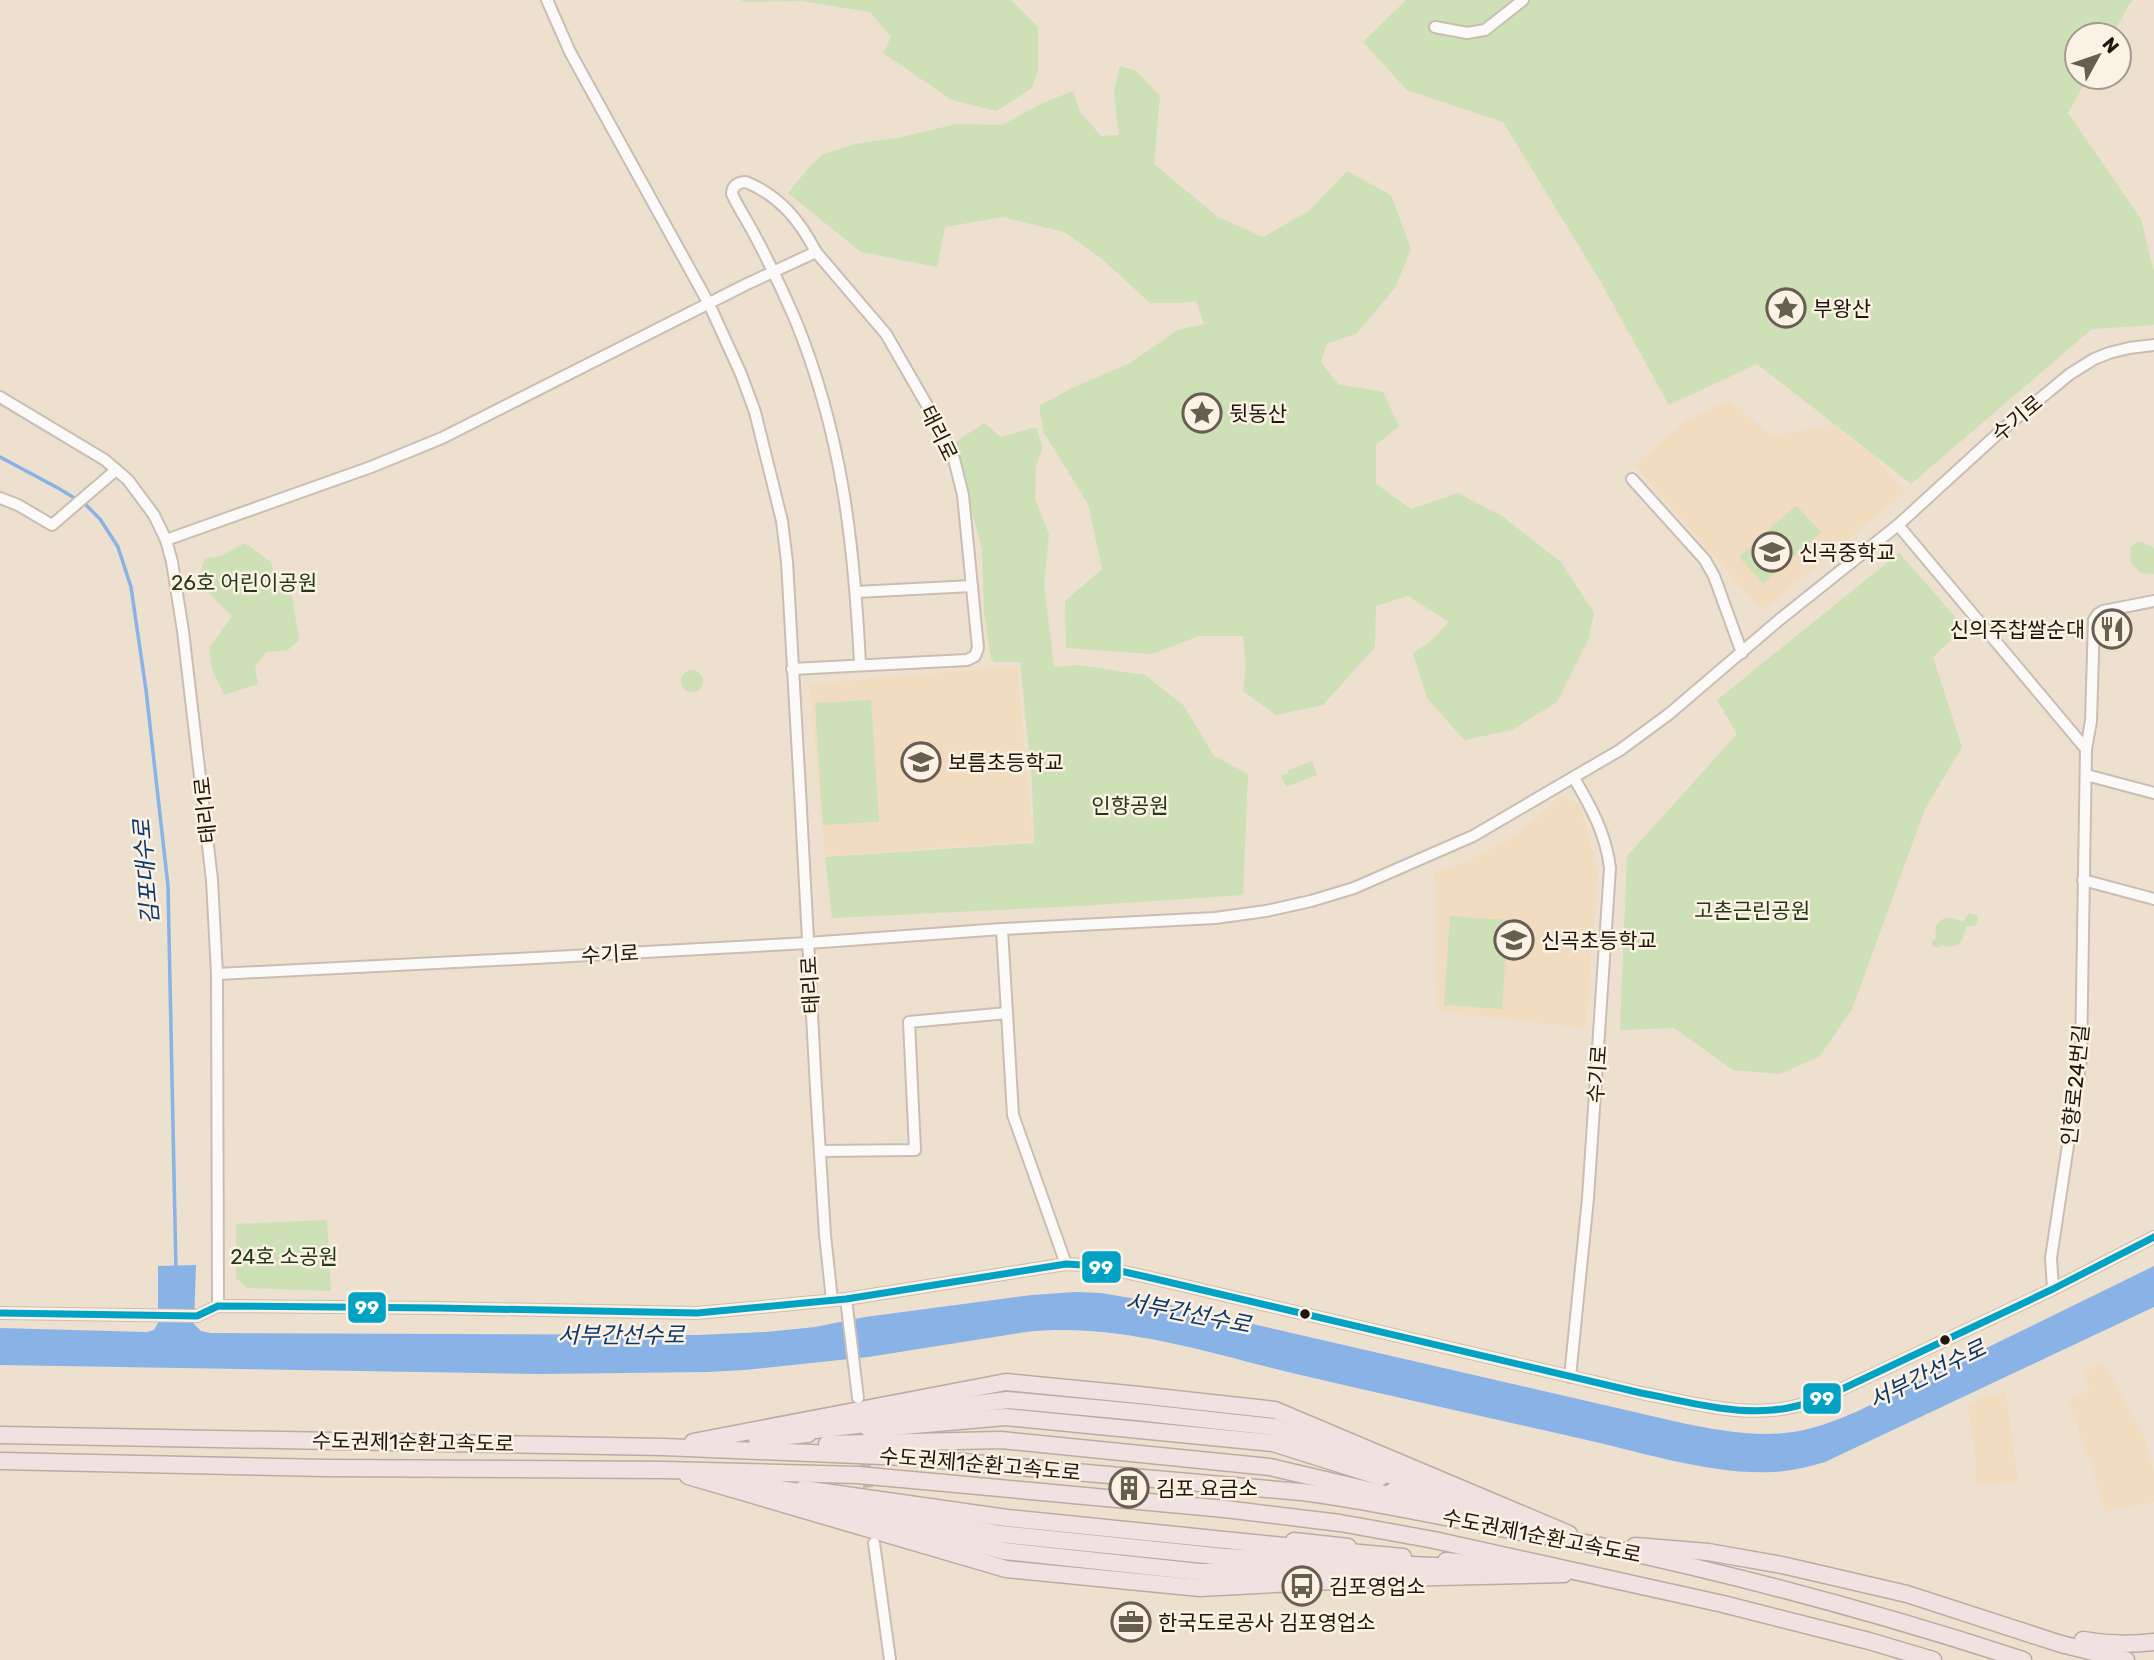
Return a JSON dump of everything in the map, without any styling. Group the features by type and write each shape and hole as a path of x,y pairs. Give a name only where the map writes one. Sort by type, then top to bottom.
{"highway":[{"path":"663,1447 1006,1382 1139,1395 1275,1410 1594,1545"},
{"path":"663,1447 1005,1408 1273,1435 1594,1545"},
{"name":"수도권제1순환고속도로","path":"0,1435 663,1447 906,1457 1302,1492 1358,1500 1692,1566 1806,1594 2023,1660"},
{"path":"663,1447 1002,1440 1270,1467 1594,1545 1695,1550 1782,1565 1907,1594 2061,1644 2126,1660"},
{"name":"수도권제1순환고속도로","path":"0,1461 326,1468 665,1470 912,1478 1301,1518 1422,1537 1591,1573 1852,1637 1929,1659"},
{"path":"665,1470 1006,1569 1200,1588 1392,1578 1591,1573"},
{"path":"665,1470 1007,1544 1201,1564 1591,1573"},
{"path":"665,1470 1020,1512 1591,1573"},
{"path":"2027,1633 2104,1643 2154,1642"},
{"path":"1852,1637 1890,1660"}],"street":[{"name":"태리로","path":"547,0 570,52 709,303 755,412 779,508 787,562 820,1152 832,1300"},
{"path":"1436,27 1467,33 1485,30 1523,0"},
{"name":"태리로","path":"792,669 972,659 978,648 963,495 948,445 886,334 817,252 799,222 775,198 741,182 734,187 732,194 774,272 809,358 829,421 845,494 856,592 860,664"},
{"path":"166,540 442,439 709,303 817,252"},
{"name":"수기로","path":"217,974 808,943 1214,918 1266,911 1354,888 1474,836 1643,734 1898,525 2003,429 2070,374 2094,359 2129,348 2154,345"},
{"name":"태리1로","path":"0,397 91,451 116,470 139,494 154,515 166,540 178,595 212,880 217,974 218,1306"},
{"path":"0,498 52,525 116,470"},
{"path":"1632,479 1705,561 1714,576 1742,653"},
{"path":"1898,525 2086,749"},
{"path":"856,592 972,586"},
{"name":"인향로24번길","path":"2053,1289 2051,1258 2081,1059 2086,749 2091,721 2095,620 2102,611 2154,601"},
{"path":"2086,775 2154,793"},
{"name":"수기로","path":"1570,1377 1589,1185 1609,868 1608,849 1601,831 1574,778"},
{"path":"2083,880 2154,899"},
{"path":"1002,929 1013,1115 1066,1264"},
{"path":"820,1152 915,1150 909,1022 1007,1013"},
{"path":"0,1313 197,1316 218,1306 697,1313 846,1299 1066,1264 1098,1266 1641,1393 1727,1409 1754,1411 1790,1408 1842,1390 2053,1289 2154,1237"},
{"path":"846,1299 858,1398"},
{"path":"874,1543 890,1660"}],"shaded area":[{"name":"신곡중학교","path":"1729,400 1773,436 1832,424 1874,456 1905,492 1762,611 1634,465 1685,421"},
{"name":"보름초등학교","path":"1017,666 1033,841 825,856 809,684"},
{"name":"신곡초등학교","path":"1561,796 1580,805 1598,871 1585,1028 1442,1012 1437,1008 1435,872 1471,860 1519,833"},
{"path":"2103,1362 2145,1438 2154,1473 2154,1502 2104,1512 2090,1457 2087,1458 2069,1398 2090,1389 2083,1372"},
{"path":"2006,1393 2018,1482 1979,1486 1968,1405 1987,1395"}],"green space":[{"path":"740,0 1011,0 1038,27 1038,71 1031,89 996,111 952,100 883,53 891,37 870,12 801,1"},
{"path":"1406,0 2132,0 2120,21 2063,21 2063,91 2080,91 2068,113 2141,219 2154,272 2154,325 2092,329 1911,484 1757,364 1669,405 1599,279 1503,122 1407,90 1363,42"},
{"path":"1120,66 1136,71 1160,96 1154,164 1218,217 1263,237 1309,211 1347,171 1391,195 1411,249 1395,288 1357,333 1327,344 1321,362 1338,384 1383,392 1399,426 1376,445 1376,484 1411,509 1458,493 1502,516 1561,562 1594,613 1589,638 1557,702 1512,730 1464,740 1427,698 1413,653 1430,642 1449,622 1408,596 1376,606 1375,647 1323,705 1276,715 1243,691 1246,667 1243,636 1199,636 1152,654 1066,648 1065,601 1102,569 1088,504 1044,433 1039,406 1070,389 1128,364 1178,330 1204,324 1196,301 1150,303 1102,259 1064,232 1003,217 945,227 937,267 861,252 788,193 824,154 855,144 902,137 956,124 1002,125 1043,103 1073,91 1080,112 1101,136 1119,135 1114,92"},
{"name":"인향공원","path":"984,423 1001,437 1036,427 1043,447 1036,466 1035,499 1049,534 1044,583 1054,667 1079,665 1145,675 1184,706 1214,756 1248,774 1243,895 832,918 825,857 1034,843 1032,782 1020,662 994,662 991,658 984,614 982,550 954,443"},
{"path":"1796,505 1821,532 1763,584 1739,557"},
{"path":"2137,542 2154,548 2154,574 2140,573 2130,561 2131,547"},
{"name":"26호 어린이공원","path":"245,543 271,562 274,574 291,590 299,640 288,650 266,652 255,667 258,684 224,695 212,669 209,648 232,616 208,590 204,583 202,567 205,558 218,557"},
{"name":"고촌근린공원","path":"1899,553 1964,627 1933,657 1962,747 1925,809 1852,1009 1820,1056 1780,1074 1733,1070 1674,1028 1620,1030 1627,856 1737,734 1717,700"},
{"path":"692,670 700,673 703,681 700,689 692,692 684,689 681,681 684,673"},
{"path":"871,700 879,822 823,825 815,703"},
{"path":"1312,761 1317,775 1286,787 1281,776"},
{"path":"1969,913 1977,915 1978,923 1966,926 1960,943 1953,947 1932,946 1939,922 1947,918 1963,922"},
{"path":"1450,916 1508,920 1502,1009 1444,1005"},
{"name":"24호 소공원","path":"327,1220 331,1291 247,1288 236,1278 236,1224"}],"water":[{"name":"서부간선수로","path":"196,1265 194,1324 201,1331 211,1333 698,1335 766,1332 1032,1295 1101,1293 1166,1304 1682,1423 1758,1434 1804,1430 1856,1412 2154,1266 2154,1307 1825,1462 1773,1472 1705,1467 1193,1348 1093,1331 1026,1332 868,1357 707,1372 539,1374 0,1365 0,1328 154,1330 158,1323 158,1266"}],"waterway":[{"name":"김포대수로","path":"0,457 86,505 100,519 118,547 131,587 146,690 168,886 176,1271"}],"tunnel":[{"path":"860,1418 870,1503"}],"transit line":[{"name":"99","path":"0,1313 197,1316 218,1306 697,1313 846,1299 1066,1264 1098,1266 1641,1393 1707,1406 1756,1411 1785,1409 1821,1399 2053,1289 2154,1237"}],"place":[{"name":"부왕산","path":"1786,308"},
{"name":"뒷동산","path":"1202,413"},
{"name":"신곡중학교","path":"1772,552"},
{"name":"신의주찹쌀순대","path":"2112,629"},
{"name":"보름초등학교","path":"921,762"},
{"name":"신곡초등학교","path":"1514,940"},
{"name":"김포 요금소","path":"1129,1488"},
{"name":"김포영업소","path":"1302,1586"},
{"name":"한국도로공사 김포영업소","path":"1131,1622"}]}
